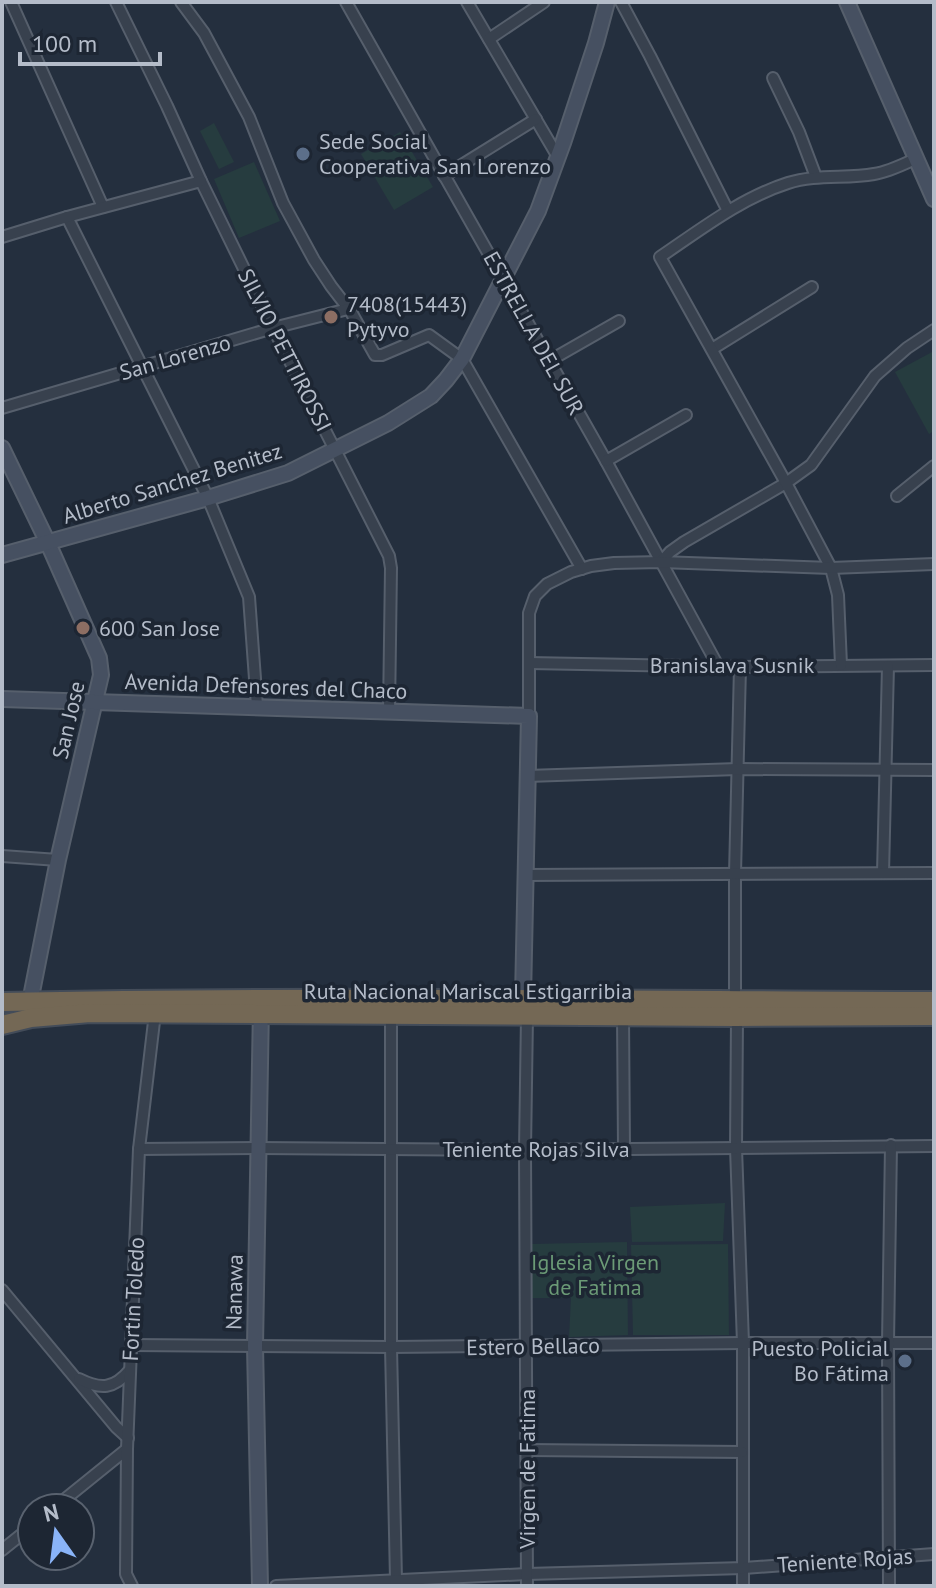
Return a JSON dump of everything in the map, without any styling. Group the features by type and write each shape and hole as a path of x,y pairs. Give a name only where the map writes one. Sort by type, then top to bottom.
{"highway":[{"name":"Ruta Nacional Mariscal Estigarribia","path":"31,1010 155,1013 262,1006 391,1014 525,1007 623,1016 736,1008 934,1001"},
{"path":"2,1002 31,1010"},
{"name":"Ruta Nacional Mariscal Estigarribia","path":"2,1025 31,1010 262,1006 736,1008 934,1016"}],"street":[{"path":"11,2 103,207"},
{"name":"SILVIO PETTIROSSI","path":"116,2 273,328 389,556 389,712"},
{"path":"181,2 204,33 249,117 283,203 314,260 375,355 381,356 429,335 462,359 582,569"},
{"name":"ESTRELLA DEL SUR","path":"346,2 606,461 718,666"},
{"path":"467,2 558,157"},
{"path":"489,39 544,2"},
{"name":"Alberto Sanchez Benitez","path":"2,555 288,473 388,423 431,396 462,359 538,211 596,43 607,2"},
{"path":"621,2 728,211"},
{"path":"847,2 934,199"},
{"path":"773,78 804,143 816,177"},
{"path":"444,176 536,119"},
{"path":"841,665 838,595 831,568 660,257 728,211 790,182 816,177 872,175 915,159"},
{"path":"2,237 201,181"},
{"path":"67,217 208,498 249,597 257,706"},
{"path":"712,349 812,287"},
{"name":"San Lorenzo","path":"2,408 348,309"},
{"path":"549,361 619,321"},
{"path":"661,562 684,542 786,483 811,465 875,376 907,348 934,330"},
{"path":"606,461 686,415"},
{"name":"San Jose","path":"2,448 99,658 101,675 58,860 31,1010"},
{"path":"897,496 934,466"},
{"path":"525,1007 529,613 535,596 547,584 571,572 614,563 831,568 934,564"},
{"name":"Branislava Susnik","path":"529,663 740,667 934,665"},
{"path":"883,873 888,666"},
{"path":"740,667 735,874 736,1148 743,1343 743,1586"},
{"name":"Avenida Defensores del Chaco","path":"2,699 529,716"},
{"path":"527,776 738,769 934,770"},
{"path":"2,856 58,860"},
{"path":"525,875 934,873"},
{"name":"Nanawa","path":"260,1586 255,1346 262,1006"},
{"name":"Virgen de Fatima","path":"525,1007 527,1586"},
{"name":"Fortin Toledo","path":"132,1586 126,1574 127,1443 139,1149 155,1013"},
{"path":"391,1014 391,1347 396,1580"},
{"path":"623,1016 624,1149"},
{"path":"889,1586 891,1145"},
{"name":"Teniente Rojas Silva","path":"139,1149 525,1150 934,1146"},
{"path":"2,1290 127,1443 72,1492"},
{"name":"Estero Bellaco","path":"132,1345 527,1347 934,1343"},
{"path":"76,1377 104,1386 120,1381 130,1370"},
{"path":"527,1450 742,1452"},
{"name":"Teniente Rojas","path":"276,1586 744,1568 934,1554"}],"green space":[{"path":"214,123 234,162 219,169 200,131"},
{"path":"400,132 433,187 394,210 361,154"},
{"path":"254,162 280,221 239,238 214,179"},
{"path":"932,352 934,431 929,434 895,372"},
{"path":"725,1203 723,1241 632,1242 630,1207"},
{"name":"Iglesia Virgen de Fatima","path":"627,1242 628,1335 569,1337 571,1298 532,1298 531,1244"},
{"path":"728,1244 729,1335 633,1335 631,1245"}],"place":[{"name":"Sede Social Cooperativa San Lorenzo","path":"303,154"},
{"name":"7408(15443) Pytyvo","path":"331,317"},
{"name":"600 San Jose","path":"83,628"},
{"name":"Puesto Policial Bo Fátima","path":"905,1361"}]}
